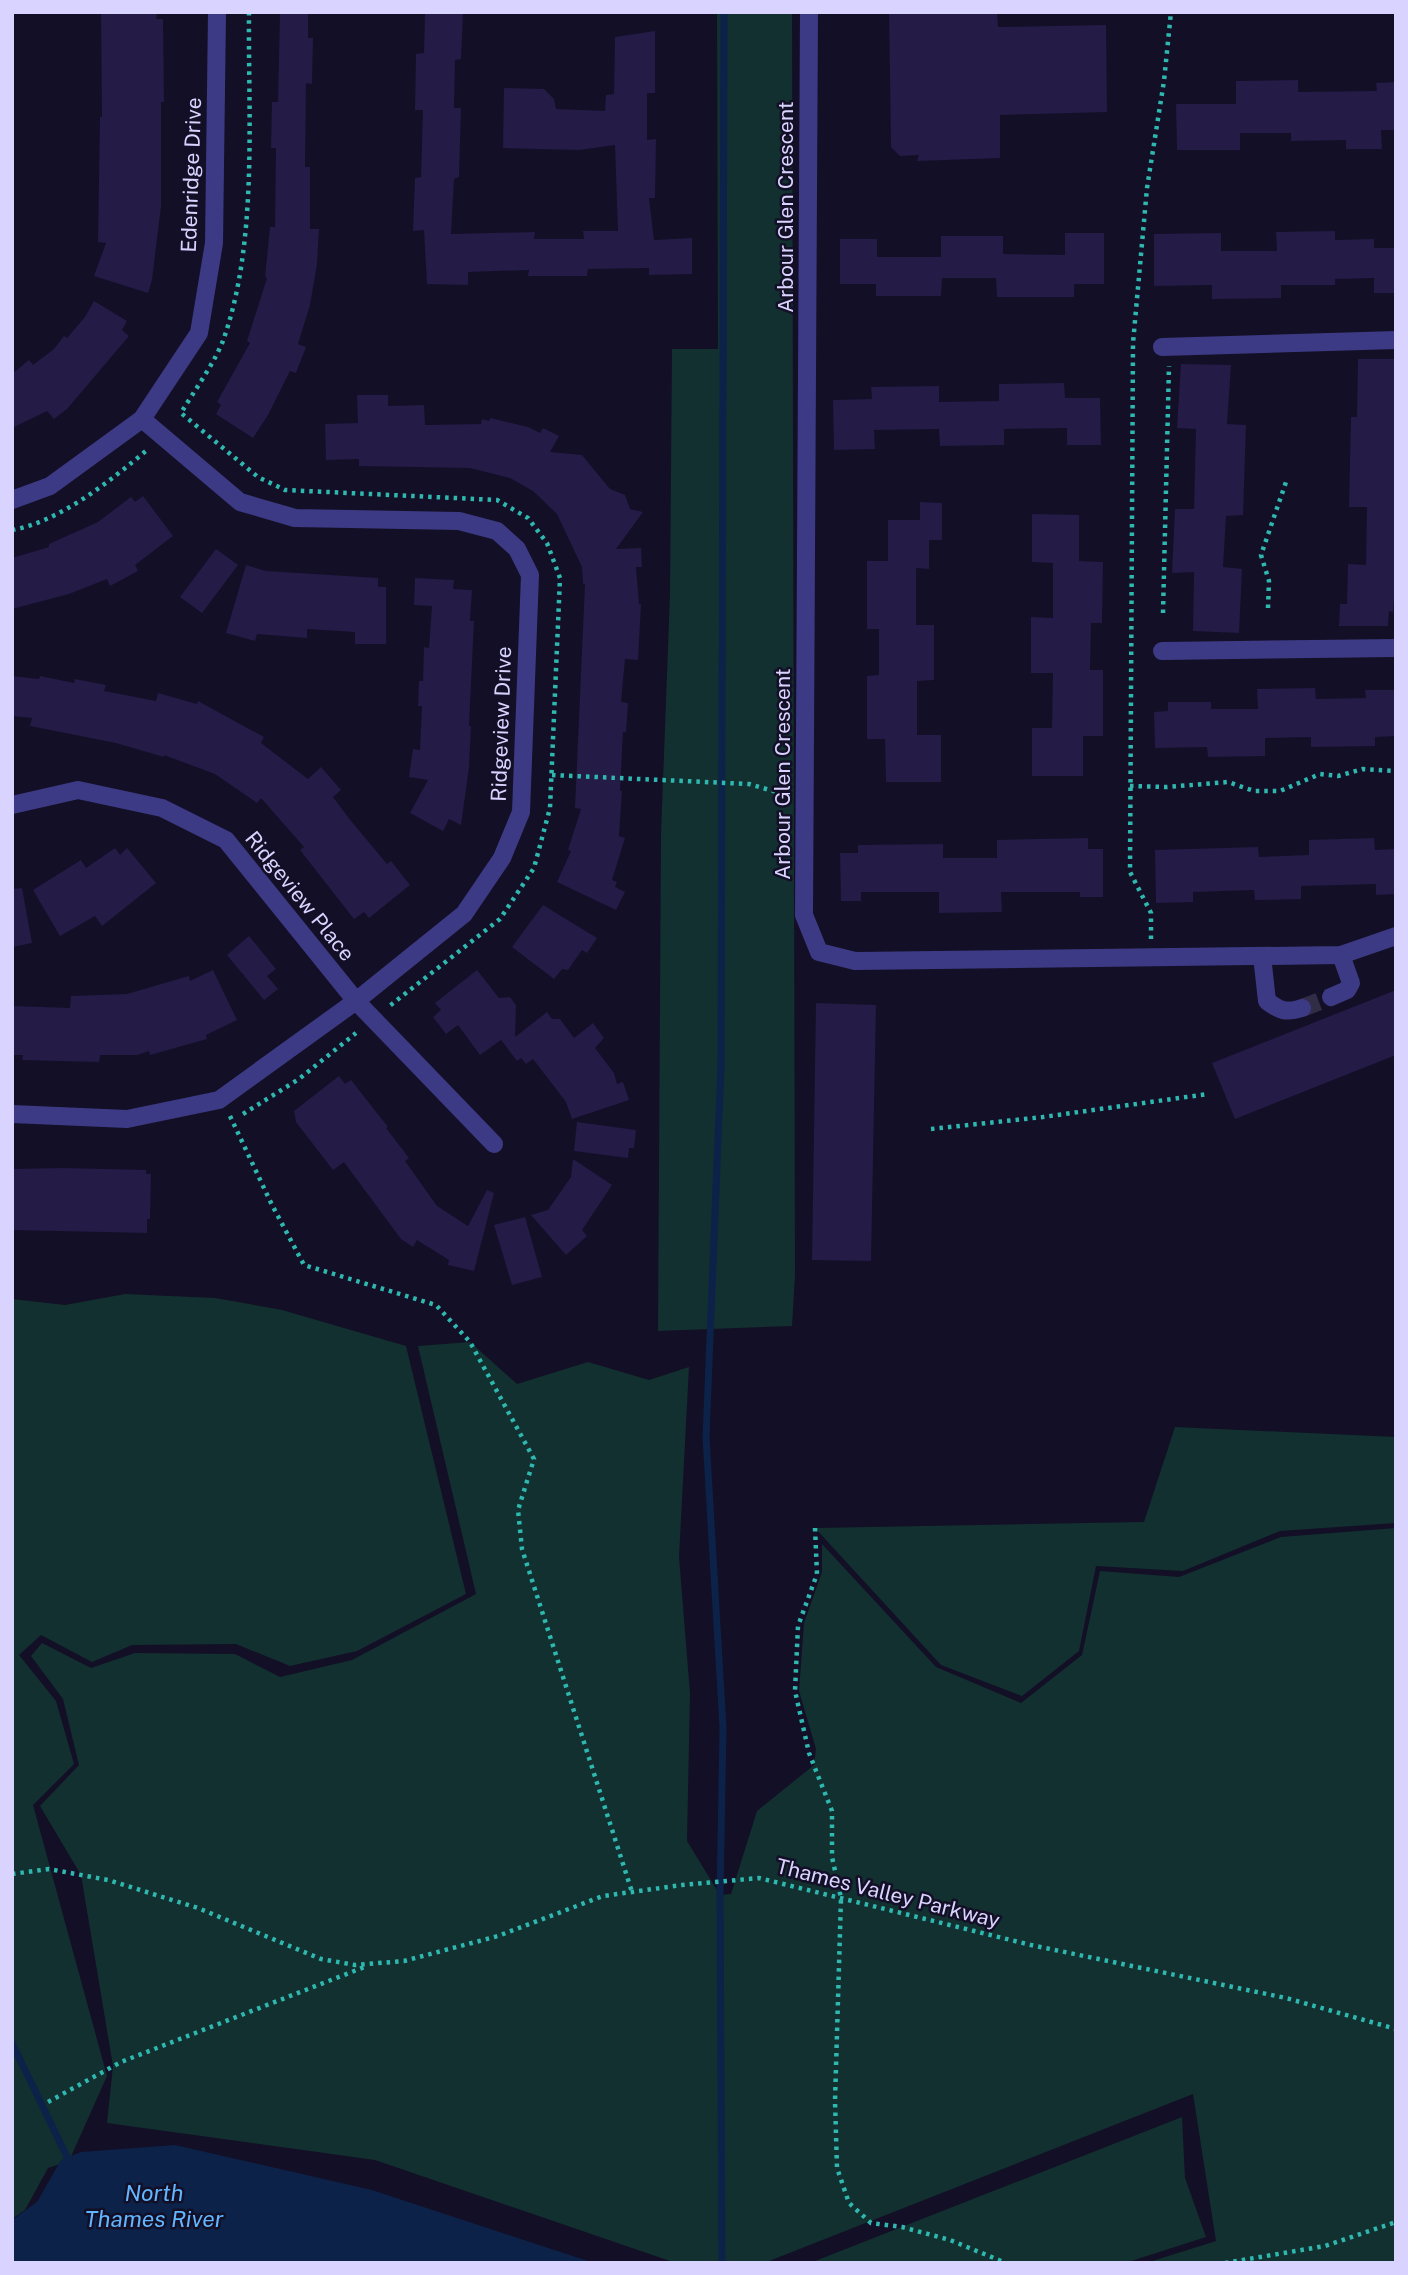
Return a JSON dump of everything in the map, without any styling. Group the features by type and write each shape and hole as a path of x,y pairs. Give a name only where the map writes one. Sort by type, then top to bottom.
{"street":[{"name":"Edenridge Drive","path":"12,500 50,486 142,419 199,333 214,243 218,12"},
{"name":"Arbour Glen Crescent","path":"809,12 804,915 819,952 855,961 1341,955 1396,936"},
{"path":"1165,353 1396,340"},
{"name":"Ridgeview Drive","path":"12,1114 127,1119 219,1100 356,1001 464,914 502,858 521,812 530,575 517,548 498,531 458,521 295,518 240,502 142,419"},
{"path":"1162,651 1396,648"},
{"name":"Ridgeview Place","path":"12,805 78,790 162,808 226,840 356,1001 494,1144"},
{"path":"1331,997 1347,990 1351,983 1341,955"},
{"path":"1262,956 1267,1001 1279,1010 1292,1012 1302,1008"}],"path":[{"path":"1150,957 1151,913 1130,872 1133,343 1147,188 1164,80 1171,12"},
{"path":"1163,613 1165,353"},
{"path":"12,530 69,507 111,480 147,450"},
{"path":"1268,608 1269,581 1261,555 1287,479"},
{"path":"1130,786 1167,787 1228,782 1254,791 1280,791 1320,774 1338,776 1363,769 1396,771"},
{"path":"552,775 749,785 804,800"},
{"path":"243,1114 299,1080 356,1034"},
{"path":"931,1129 1043,1117 1208,1094"},
{"path":"229,1113 272,1205 304,1265 436,1305 470,1342 534,1459 518,1510 522,1549 632,1892"},
{"path":"815,1528 817,1574 798,1626 795,1691 809,1753 832,1811 832,1857 841,1898 835,2101 837,2168 849,2203 871,2223 902,2227 950,2240 1006,2263"},
{"name":"Thames Valley Parkway","path":"12,1874 49,1869 108,1880 198,1908 321,1959 355,1965 404,1961 498,1936 603,1896 759,1878 1031,1945 1286,1998 1396,2029"},
{"path":"48,2102 121,2062 375,1963"},
{"path":"1225,2263 1325,2246 1396,2222"},
{"path":"1259,2256 1267,2263"}],"green space":[{"path":"717,12 792,12 795,1275 792,1326 658,1331 661,834 670,594 672,349 718,349"},
{"path":"125,1294 215,1298 282,1310 406,1346 466,1594 357,1651 290,1666 236,1644 132,1645 92,1662 41,1635 19,1655 56,1701 74,1764 33,1805 107,2076 69,2161 48,2168 25,2210 12,2219 12,1299 65,1305"},
{"path":"470,1342 517,1384 588,1362 649,1380 689,1367 679,1557 690,1693 687,1841 720,1895 731,1894 757,1811 814,1765 816,1749 799,1691 804,1623 822,1572 822,1544 936,1667 1021,1703 1082,1655 1100,1571 1179,1577 1281,1537 1396,1528 1396,2263 1146,2263 1216,2241 1193,2094 764,2263 673,2262 375,2160 107,2123 113,2066 81,1875 40,1806 79,1765 63,1699 31,1656 42,1643 91,1668 135,1653 235,1654 280,1677 352,1660 476,1594 418,1346"},
{"path":"1175,1427 1396,1437 1396,1523 1280,1531 1183,1571 1096,1566 1079,1651 1022,1696 941,1665 815,1528 1144,1522"},
{"path":"1182,2117 1185,2178 1206,2237 1125,2263 810,2263"}],"water":[{"name":"North Thames River","path":"175,2145 372,2190 594,2263 12,2263 12,2220 37,2202 61,2160 81,2152"}],"building":[{"path":"101,12 148,12 157,14 156,19 163,19 161,206 148,293 94,276 106,243 98,242 102,117"},
{"path":"280,12 308,12 308,38 313,38 312,84 306,83 305,167 310,167 310,229 319,229 317,264 310,305 298,344 306,347 296,373 290,371 253,438 216,414 221,405 217,402 250,343 247,341 267,278 270,227 275,227 276,148 271,148 272,102 278,102"},
{"path":"425,12 463,12 461,59 455,60 454,108 461,108 459,177 454,179 451,234 535,232 534,239 584,239 583,231 618,231 615,145 579,150 503,148 504,88 544,89 554,99 556,109 605,111 606,95 614,94 615,37 655,31 655,93 647,93 647,140 656,139 655,198 649,198 654,240 692,238 692,274 649,275 649,268 588,269 587,276 528,276 529,270 468,272 468,285 427,284 424,230 413,231 415,178 421,177 423,110 415,110 416,54 424,53"},
{"path":"889,12 997,12 998,27 1106,25 1107,112 1000,115 1000,158 917,161 919,155 900,156 891,147"},
{"path":"1298,80 1298,92 1377,91 1376,83 1396,82 1396,130 1381,130 1382,149 1346,149 1346,140 1291,141 1291,133 1240,133 1240,150 1177,150 1176,104 1236,104 1236,81"},
{"path":"1335,231 1335,240 1374,239 1374,248 1396,248 1396,293 1374,293 1374,278 1335,279 1335,285 1281,285 1281,298 1212,299 1212,285 1154,286 1154,234 1221,233 1221,251 1277,251 1276,232"},
{"path":"1065,233 1104,233 1104,284 1074,284 1074,297 997,297 996,278 942,278 941,296 876,296 876,284 840,284 840,239 877,239 877,257 941,257 941,236 1003,236 1003,254 1065,255"},
{"path":"94,301 127,321 122,330 129,336 67,409 54,419 47,411 12,428 12,374 29,360 33,365 54,349 64,336 67,338 85,317"},
{"path":"1358,359 1396,359 1396,566 1393,612 1389,611 1388,626 1339,626 1340,604 1347,604 1348,564 1366,565 1367,507 1349,507 1351,417 1357,417"},
{"path":"1181,364 1231,365 1227,424 1246,425 1243,515 1226,516 1223,567 1242,569 1239,633 1193,631 1194,572 1172,573 1175,509 1194,509 1196,429 1177,428"},
{"path":"1064,383 1065,398 1100,398 1101,445 1067,445 1067,428 1004,429 1004,445 940,446 939,429 874,430 875,449 834,450 833,400 872,399 871,387 939,386 939,402 999,401 999,384"},
{"path":"357,395 388,395 388,406 424,405 425,425 481,424 482,419 490,421 490,418 528,427 540,433 543,428 559,436 550,452 582,455 610,489 625,495 630,509 643,512 616,549 641,548 642,567 636,567 641,604 638,660 625,659 621,702 628,703 626,732 623,732 619,836 625,838 612,880 617,882 615,887 625,892 616,910 557,882 571,851 568,850 581,809 575,808 585,584 582,567 557,514 533,491 510,478 470,468 359,466 359,459 326,460 325,424 358,423"},
{"path":"143,496 173,536 135,565 138,571 110,586 107,579 69,594 12,609 12,558 49,547 49,544 98,522 131,497 135,502"},
{"path":"920,502 942,503 942,540 929,540 929,569 916,568 916,625 934,625 934,680 917,681 917,735 941,735 941,782 886,782 885,739 867,739 867,676 879,675 879,629 867,629 867,561 888,561 888,520 920,520"},
{"path":"1032,514 1079,515 1079,561 1103,562 1102,623 1091,623 1090,670 1103,670 1103,736 1083,736 1083,776 1032,776 1032,728 1052,728 1053,673 1031,673 1031,617 1053,618 1053,563 1032,562"},
{"path":"216,549 238,565 202,613 180,597"},
{"path":"246,565 266,571 378,578 378,587 386,587 386,644 355,644 355,632 307,629 307,638 257,634 255,641 226,633"},
{"path":"415,578 454,580 453,589 472,590 470,621 474,621 469,767 461,825 449,819 443,831 410,813 428,780 409,777 413,749 420,750 422,706 418,706 419,681 423,681 424,647 429,648 432,606 414,605"},
{"path":"12,676 39,679 40,676 74,683 75,679 106,685 104,691 156,701 158,693 197,704 198,701 264,737 261,743 308,779 321,767 341,790 333,797 351,821 387,864 391,861 410,885 369,918 364,912 354,919 300,850 304,847 261,798 257,803 215,774 164,755 30,726 32,718 12,716"},
{"path":"1315,688 1316,699 1366,698 1365,690 1396,690 1396,736 1375,737 1375,746 1311,747 1311,737 1265,738 1265,756 1208,757 1207,747 1155,748 1154,712 1168,711 1168,702 1211,702 1211,709 1258,709 1257,689"},
{"path":"1088,838 1088,849 1103,849 1103,897 1080,897 1080,892 1001,892 1002,912 939,913 939,892 861,892 861,901 841,901 840,853 858,853 858,845 943,844 943,858 997,858 997,840"},
{"path":"1374,838 1375,850 1396,849 1396,894 1376,895 1376,884 1301,886 1301,899 1255,900 1254,890 1193,892 1193,902 1156,903 1155,850 1258,847 1259,857 1309,855 1309,840"},
{"path":"115,848 120,855 127,848 156,883 102,926 95,916 60,936 33,890 81,860 86,868"},
{"path":"22,888 32,943 12,947 12,889"},
{"path":"543,905 597,938 587,953 582,950 568,970 562,969 554,979 512,947"},
{"path":"249,936 276,969 267,976 278,989 264,1000 227,955"},
{"path":"213,970 237,1020 206,1035 207,1039 150,1055 149,1051 137,1055 100,1055 99,1062 22,1060 23,1055 12,1055 12,1006 70,1008 71,996 127,994 189,976 190,981"},
{"path":"477,970 499,998 510,997 516,1005 515,1037 547,1012 552,1019 560,1019 574,1038 593,1023 604,1038 595,1048 614,1073 617,1084 623,1082 629,1100 572,1119 566,1102 533,1059 526,1064 521,1058 517,1061 501,1040 480,1055 458,1025 446,1034 433,1017 441,1010 435,1003"},
{"path":"1396,990 1396,1055 1235,1119 1212,1063"},
{"path":"816,1003 876,1005 871,1261 812,1260"},
{"path":"339,1076 345,1084 351,1080 388,1127 386,1128 409,1158 405,1161 437,1206 468,1226 487,1190 494,1193 474,1271 448,1265 449,1260 417,1240 413,1247 401,1239 344,1162 333,1170 296,1122 294,1111"},
{"path":"577,1122 636,1130 634,1148 629,1148 628,1158 574,1151"},
{"path":"573,1159 612,1185 582,1230 587,1236 566,1255 531,1215 548,1210 571,1177"},
{"path":"12,1169 146,1170 146,1174 151,1174 147,1233 12,1230"},
{"path":"525,1217 542,1277 512,1285 494,1225"}],"waterway":[{"path":"722,2263 720,1895 723,1728 706,1437 721,1066 724,12"},
{"path":"12,2043 69,2161"}],"tunnel":[{"path":"1302,1008 1331,997"}]}
